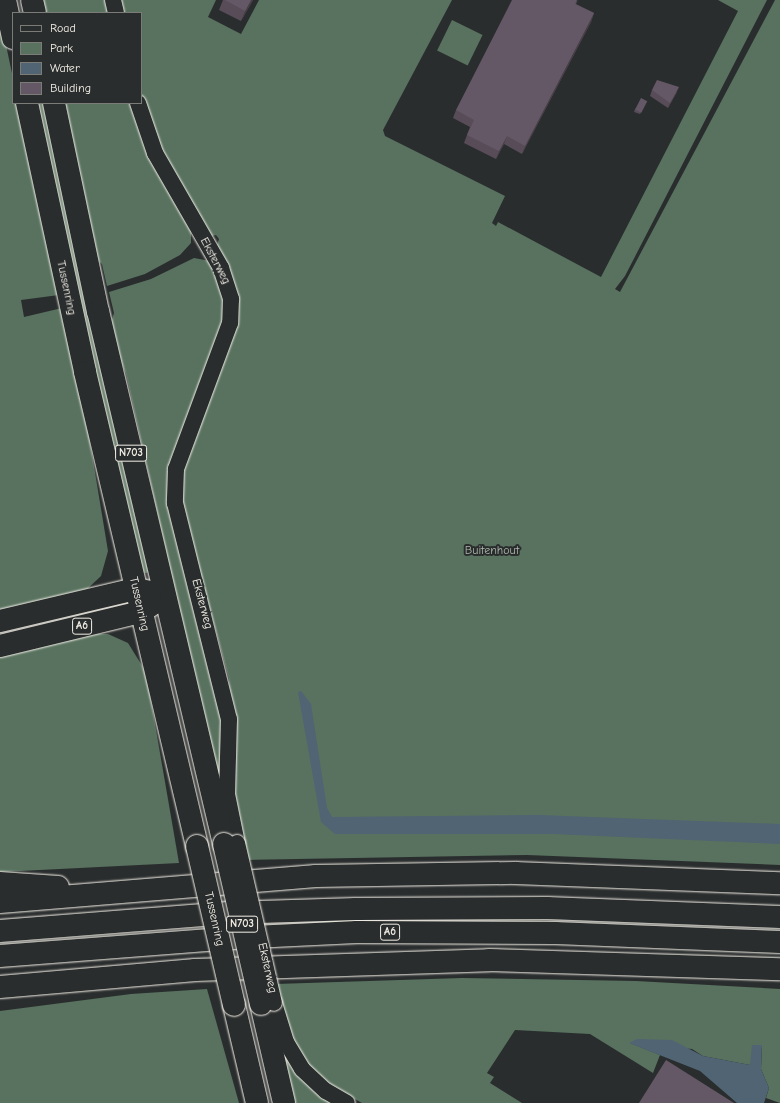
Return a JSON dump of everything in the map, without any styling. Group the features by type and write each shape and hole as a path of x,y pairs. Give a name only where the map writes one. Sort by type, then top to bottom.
{"highway":[{"path":"5,0 12,33"},
{"path":"32,0 35,12"},
{"name":"Tussenring","path":"27,104 72,318 257,1103"},
{"name":"N703","path":"54,104 98,311 165,594 231,844 268,1003 284,1103"},
{"name":"A6","path":"0,621 136,589 165,594"},
{"name":"A6","path":"0,646 141,612 165,594"},
{"path":"0,902 316,876 507,873 780,883"},
{"path":"0,883 113,892"},
{"name":"A6","path":"0,931 228,913 356,909 547,908 780,917"},
{"name":"A6","path":"0,956 225,938 357,932 556,933 780,942"},
{"path":"0,987 150,973 489,960 780,969"},
{"path":"0,1000 150,973"}],"street":[{"path":"113,0 116,12"},
{"name":"Eksterweg","path":"138,104 156,152 221,268 230,292 230,323 176,469 175,503 229,719 227,794 231,844"},
{"name":"Eksterweg","path":"268,1003 286,1042 302,1069 326,1091 347,1103"}],"green space":[{"path":"35,0 108,0 108,12 35,12"},
{"name":"Buitenhout","path":"118,0 216,0 208,17 241,34 259,0 452,0 383,130 385,136 505,196 492,223 496,226 498,222 601,277 738,11 718,0 767,0 625,276 615,289 620,292 775,0 780,0 780,865 527,855 245,860 232,791 229,679 182,505 182,470 231,338 215,251 219,239 216,235 208,237 171,176 142,97 142,12 122,12"},
{"path":"0,17 12,73 12,104 18,104 59,295 21,300 24,317 62,308 85,412 108,551 101,576 83,593 0,610"},
{"path":"452,20 483,35 468,65 437,51"},
{"path":"31,104 44,104 149,572 141,572"},
{"path":"57,104 133,104 191,227 191,243 180,255 145,274 107,286 102,264 92,255"},
{"path":"194,258 210,261 225,293 223,324 175,463 221,701 223,803 126,374 109,330 114,313 109,292 151,279"},
{"path":"95,634 108,634 128,643 146,672 179,863 0,872 0,656"},
{"path":"462,978 636,981 780,989 780,1103 766,1098 769,1088 761,1069 762,1046 750,1065 703,1056 692,1049 630,1043 660,1055 653,1073 590,1034 515,1030 487,1073 494,1077 490,1083 522,1103 362,1103 319,1079 291,1043 276,984"},
{"path":"207,989 239,1103 0,1103 0,1011 131,994"},
{"path":"279,1037 336,1103 292,1103"}],"water":[{"path":"301,691 311,704 327,808 332,817 539,815 780,824 780,844 553,834 335,834 321,822 298,692"},
{"path":"637,1039 672,1040 703,1056 750,1065 752,1045 762,1045 761,1069 769,1088 764,1103 737,1103 700,1071 629,1043"}],"building":[{"path":"225,0 251,0 245,11"},
{"path":"512,0 577,0 575,4 594,13 525,146 507,136 499,151 467,135 474,120 456,110"},
{"path":"657,80 679,87 670,103 652,90"},
{"path":"641,98 647,101 641,113 635,110"},
{"path":"666,1060 734,1103 639,1103"}]}
